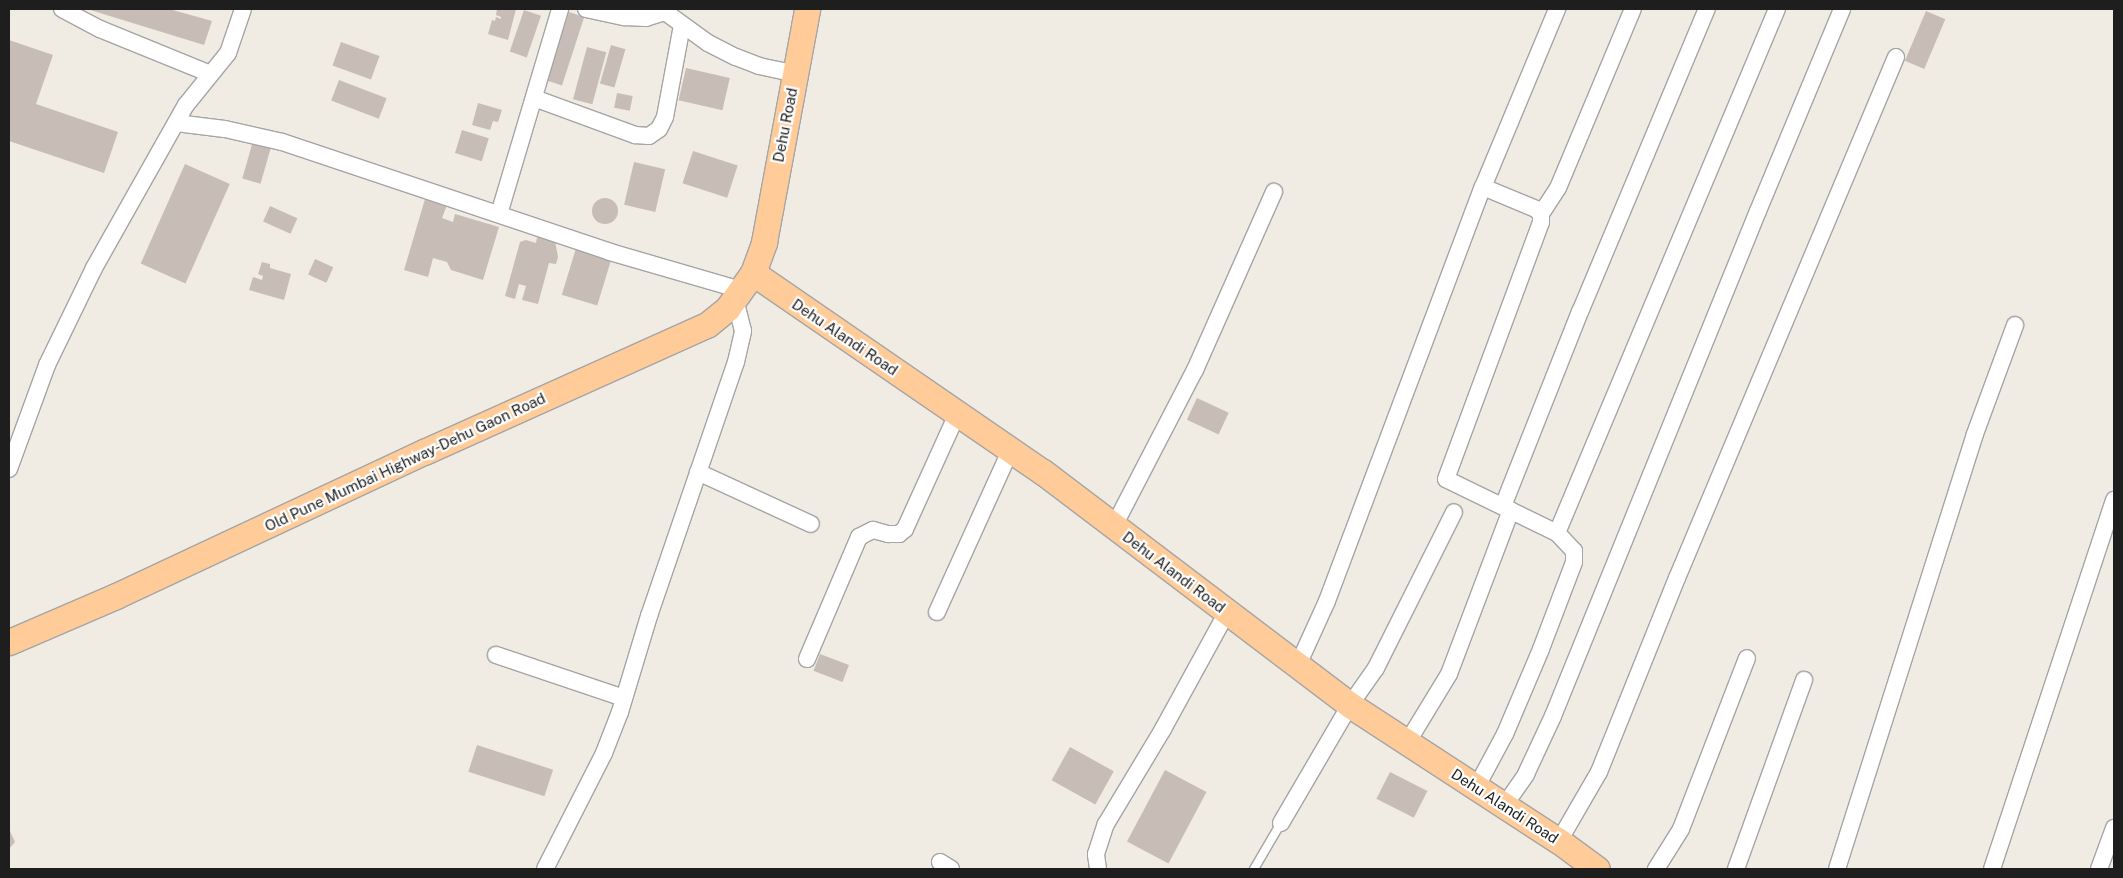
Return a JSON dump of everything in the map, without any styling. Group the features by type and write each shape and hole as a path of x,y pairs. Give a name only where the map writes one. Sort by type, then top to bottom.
{"main road":[{"name":"Dehu Road","path":"764,242 807,9"},
{"name":"Old Pune Mumbai Highway-Dehu Gaon Road","path":"9,642 116,596 424,452 707,325 727,309 743,287 764,242"},
{"name":"Dehu Alandi Road","path":"743,287 958,412 1114,526 1350,705 1597,869"}],"street":[{"path":"62,9 100,29 210,74"},
{"path":"9,469 14,440 73,310 186,105 228,53 243,9"},
{"path":"499,214 560,9"},
{"path":"586,9 636,18 646,18 665,10 682,25 708,43 736,57 759,66 796,74"},
{"path":"1298,665 1327,601 1483,187 1557,9"},
{"path":"1476,788 1505,734 1571,573 1574,551 1568,541 1557,533 1446,479 1541,222 1541,214 1558,188 1633,9"},
{"path":"1408,743 1448,674 1507,508 1584,303 1707,9"},
{"path":"1557,533 1777,9"},
{"path":"1504,806 1526,774 1553,716 1842,9"},
{"path":"534,98 635,135 650,136 659,129 665,117 682,25"},
{"path":"1559,842 1599,772 1685,560 1896,57"},
{"path":"176,123 225,129 282,142 610,252 743,287 743,331 741,345 624,698 604,753 544,869"},
{"path":"1483,187 1525,204 1541,214"},
{"path":"1114,526 1195,370 1274,192"},
{"path":"1837,869 1969,452 2015,325"},
{"path":"807,659 859,537 873,530 888,534 899,534 905,529 958,412"},
{"path":"937,612 1010,449"},
{"path":"698,472 811,524"},
{"path":"1992,869 2114,500"},
{"path":"1281,823 1350,705 1376,668 1454,512"},
{"path":"1098,869 1096,854 1106,824 1163,728 1227,612"},
{"path":"496,655 624,698"},
{"path":"1656,869 1682,829 1747,658"},
{"path":"1736,869 1804,680"},
{"path":"2099,869 2114,828"}],"lane":[{"path":"1254,869 1281,823"}],"building":[{"path":"87,9 169,9 212,21 204,45"},
{"path":"497,9 516,9 508,40 488,34 492,20 495,21 496,17 501,19 501,17 496,15"},
{"path":"524,10 541,16 527,57 510,52"},
{"path":"1926,11 1945,19 1924,69 1905,61"},
{"path":"569,12 584,17 562,85 547,80"},
{"path":"9,40 53,55 36,104 118,132 104,173 9,141"},
{"path":"341,42 380,56 371,80 332,65"},
{"path":"611,45 625,49 614,88 600,83"},
{"path":"587,47 606,52 592,104 573,99"},
{"path":"686,68 730,78 722,110 679,100"},
{"path":"339,80 387,98 379,119 331,101"},
{"path":"617,93 633,96 630,111 614,108"},
{"path":"478,103 502,110 498,122 493,121 490,130 472,125"},
{"path":"462,130 489,138 482,161 455,153"},
{"path":"253,141 271,146 261,184 242,178"},
{"path":"693,151 738,166 727,198 682,183"},
{"path":"634,162 665,169 655,212 624,205"},
{"path":"185,164 230,184 185,284 141,264"},
{"path":"605,198 614,202 618,211 614,220 605,224 596,220 592,211 596,202"},
{"path":"425,199 447,205 442,218 453,222 455,214 499,227 483,280 451,270 447,262 433,258 428,277 404,270"},
{"path":"270,206 297,218 290,234 263,222"},
{"path":"537,237 555,241 558,257 556,264 549,263 538,304 522,300 526,286 519,284 515,299 505,296 520,242 526,240 536,243"},
{"path":"577,245 612,256 597,306 562,295"},
{"path":"315,259 333,267 326,283 308,275"},
{"path":"262,262 270,264 270,268 291,274 284,300 249,290 253,277 262,280 263,276 258,274"},
{"path":"1197,398 1229,413 1219,435 1187,420"},
{"path":"820,654 849,665 842,682 814,671"},
{"path":"477,745 553,770 544,796 468,772"},
{"path":"1070,747 1114,771 1095,804 1052,780"},
{"path":"1165,770 1206,792 1168,864 1127,842"},
{"path":"1390,772 1427,791 1414,818 1376,799"},
{"path":"9,829 15,842 9,849"}]}
